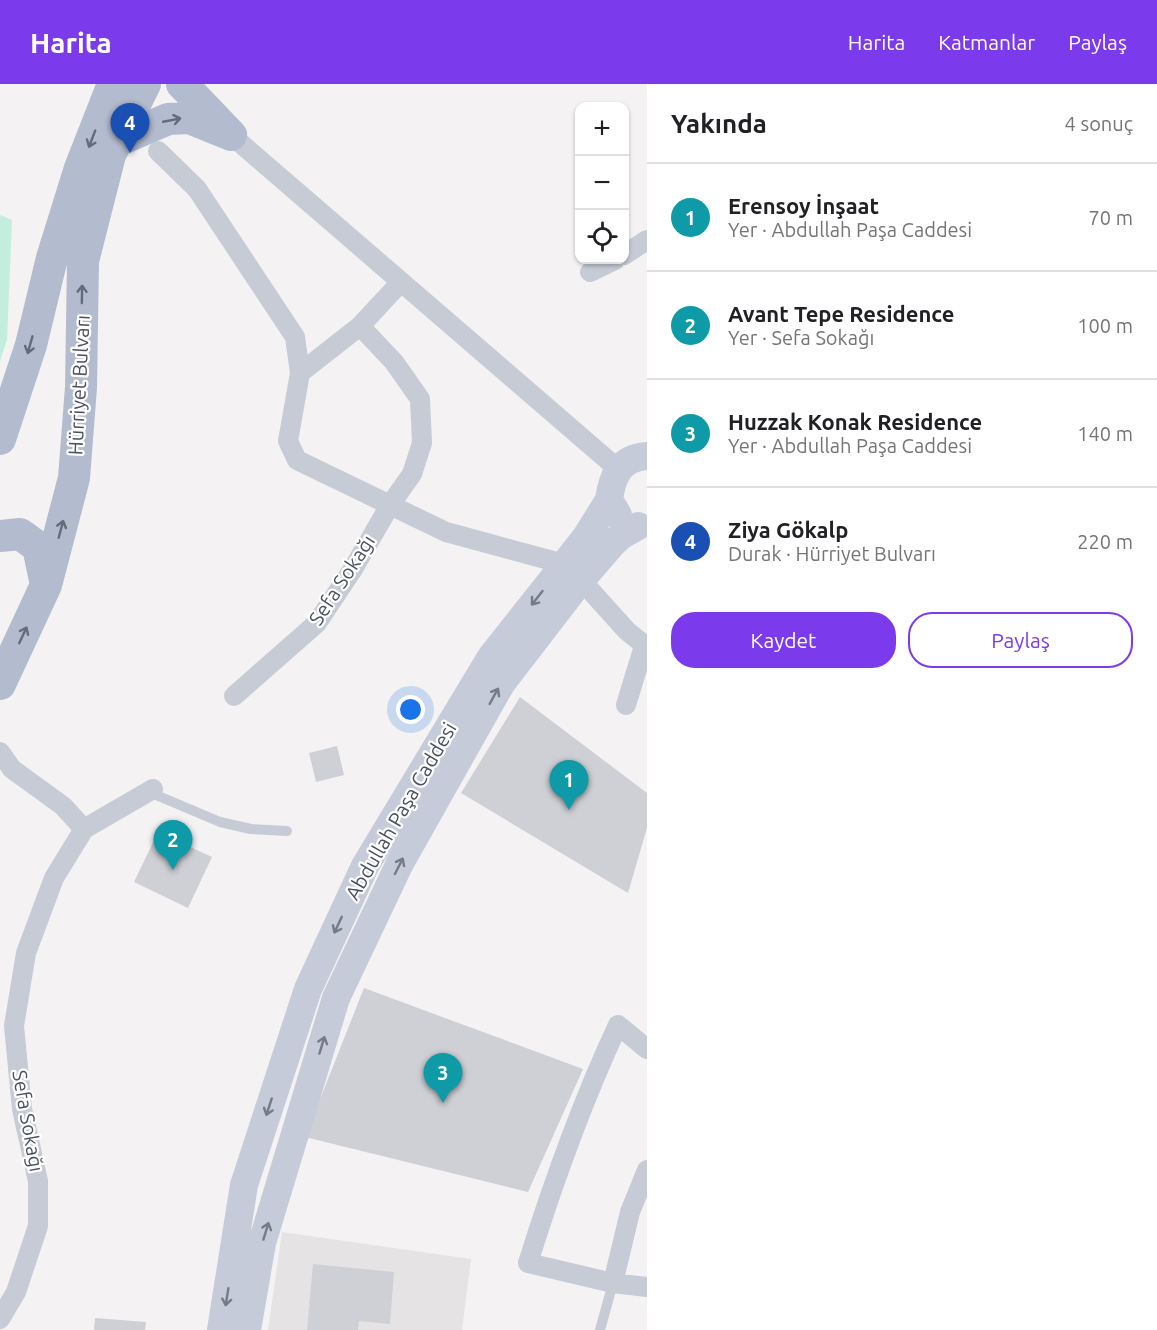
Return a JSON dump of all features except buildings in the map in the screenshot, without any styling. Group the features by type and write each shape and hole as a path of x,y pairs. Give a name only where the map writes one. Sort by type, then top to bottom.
{"main road":[{"path":"0,439 31,345 52,258 80,168 113,84"},
{"name":"Hürriyet Bulvarı","path":"0,684 46,585 74,478 81,387 83,261 110,155 145,84"},
{"path":"182,84 231,135"},
{"path":"117,141 168,119 189,118 231,135"},
{"path":"618,469 631,460 647,456"},
{"name":"Abdullah Paşa Caddesi","path":"247,1330 262,1243 336,998 400,863 501,684 573,572 586,537 609,500 613,478 618,469"},
{"path":"609,500 618,515 642,527"},
{"name":"Abdullah Paşa Caddesi","path":"221,1330 244,1185 308,989 365,866 491,657 573,572 622,535 642,527"},
{"path":"0,536 20,534 38,547 46,585"}],"street":[{"path":"231,135 618,469"},
{"path":"158,151 197,189 295,338 300,373 288,441 297,460 446,531 573,572 627,631 646,647 626,705"},
{"path":"629,252 647,240"},
{"path":"590,272 607,264"},
{"path":"300,373 360,326 401,282"},
{"name":"Sefa Sokağı","path":"234,696 317,623 353,569 390,505 412,474 422,443 420,399 394,362 360,326"},
{"path":"0,752 12,769 63,806 84,829"},
{"name":"Sefa Sokağı","path":"0,1319 16,1292 38,1226 38,1181 22,1109 14,1026 26,953 54,878 84,829 151,791"},
{"path":"647,1049 618,1025 594,1076 556,1172 528,1263 613,1283 647,1287"},
{"path":"613,1283 630,1212 647,1170"}],"lane":[{"path":"151,791 220,822 251,829 287,831"},
{"path":"600,1330 613,1283"}],"shaded area":[{"path":"282,1232 471,1259 462,1330 268,1330"}],"green space":[{"path":"0,215 12,220 7,340 0,361"}],"place":[{"name":"Ziya Gökalp","path":"130,153"},
{"name":"Erensoy İnşaat","path":"569,810"},
{"name":"Avant Tepe Residence","path":"173,870"},
{"name":"Huzzak Konak Residence","path":"443,1103"}]}
